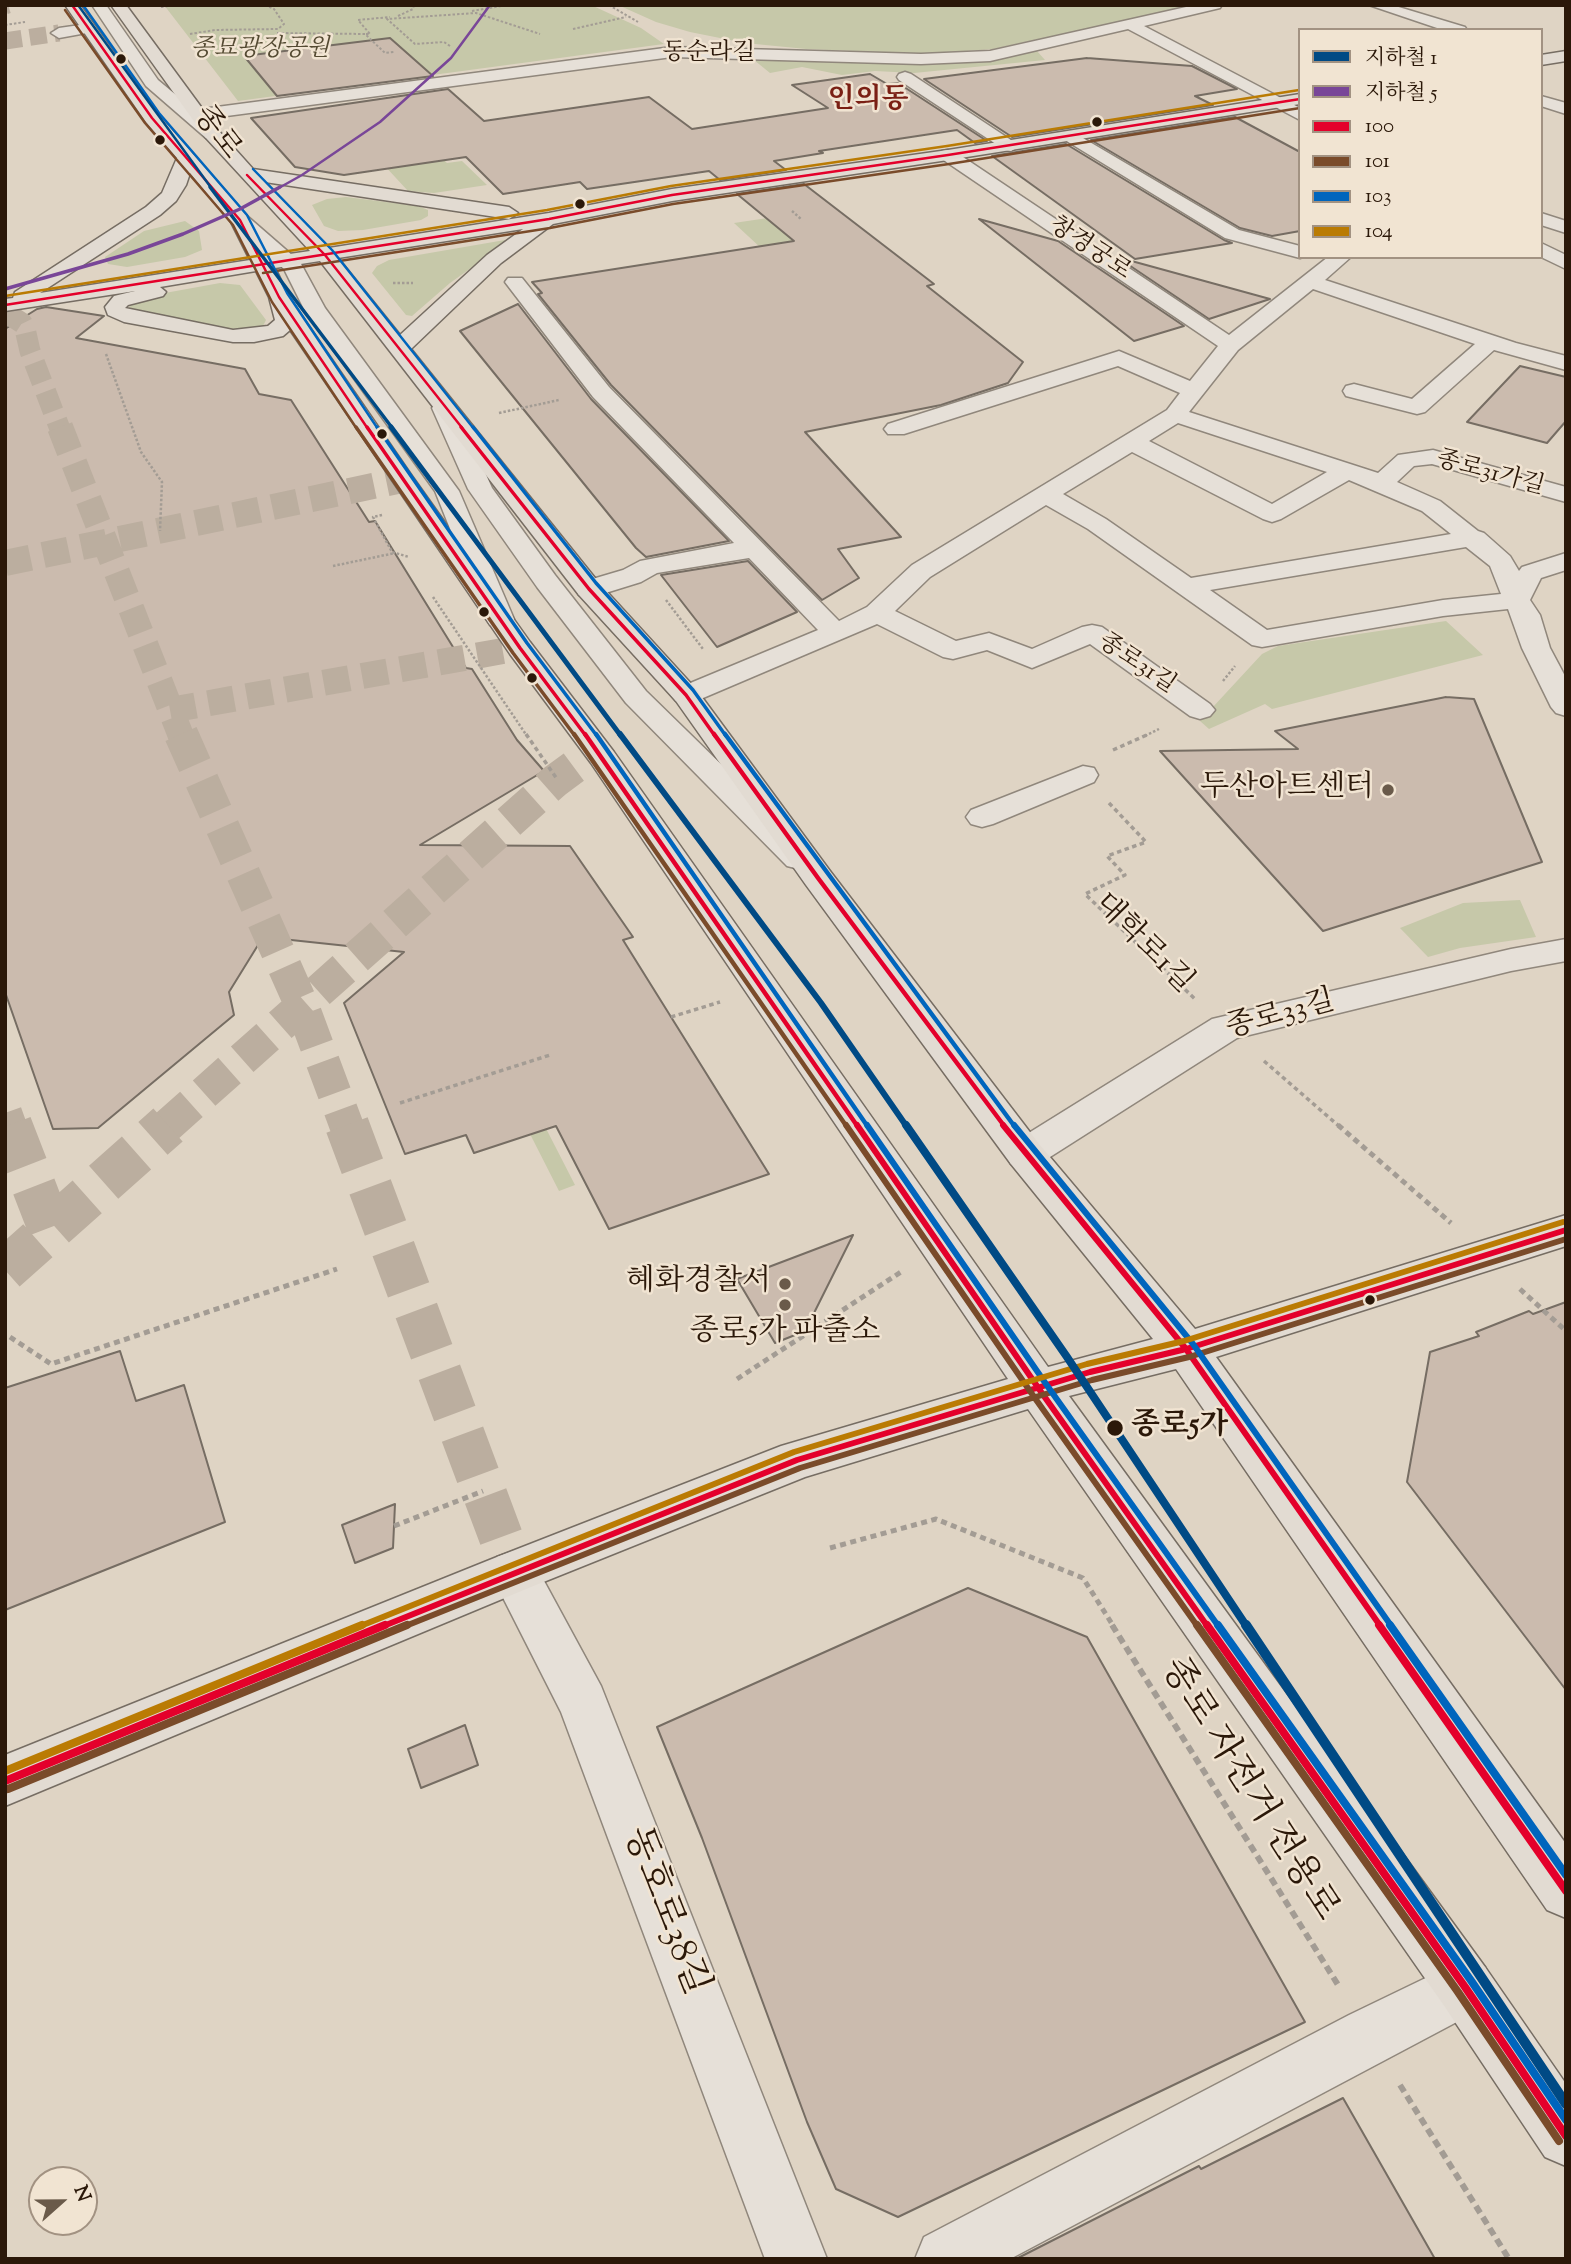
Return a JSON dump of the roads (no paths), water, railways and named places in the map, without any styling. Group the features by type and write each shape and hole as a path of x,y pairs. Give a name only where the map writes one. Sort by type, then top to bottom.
{"main road":[{"name":"종로","path":"72,5 87,29 186,159 240,220 279,297 500,619 603,758 1039,1389 1465,1987 1566,2136"},
{"name":"종로","path":"118,5 212,134 325,255 589,589 686,695 1025,1154 1186,1349 1566,1891"},
{"path":"279,297 285,324 275,331 254,336 193,330 124,316 115,311 117,303 135,296 386,244 549,219 672,195 948,156 1298,99"},
{"path":"8,304 153,211 177,185 186,159"},
{"path":"247,174 549,219"},
{"path":"292,219 295,209 301,204 340,194 429,204 446,211 450,216 444,223 386,244"},
{"path":"399,348 495,259 549,219"},
{"path":"8,304 264,268"},
{"path":"5,1781 797,1460 1090,1372 1186,1349 1566,1230"}],"street":[{"path":"86,5 116,51 127,83"},
{"path":"99,5 152,83 212,134"},
{"name":"동순라길","path":"200,114 673,52 938,59 1012,52 1215,5"},
{"path":"1376,5 1453,28"},
{"path":"1132,25 1298,117"},
{"path":"59,33 87,29"},
{"path":"905,77 1011,146"},
{"path":"1543,102 1566,110"},
{"path":"1543,117 1566,110"},
{"path":"1071,136 1232,234 1298,251"},
{"name":"창경궁로","path":"948,156 1230,345"},
{"path":"240,220 290,263 316,309 447,491 500,619"},
{"path":"1543,220 1566,227"},
{"path":"1543,250 1566,263"},
{"path":"686,695 836,633 877,613 921,571 1175,415 1230,345 1311,282 1331,259"},
{"path":"515,282 601,392 836,633"},
{"path":"1311,282 1490,342 1566,363"},
{"path":"1354,391 1417,407 1490,342"},
{"path":"896,429 1119,358 1195,391"},
{"path":"444,408 480,489 546,581 636,697 818,877"},
{"path":"1175,415 1381,483 1431,506 1475,538 1501,562 1511,581 1516,600 1526,615 1536,648 1566,707"},
{"path":"1132,442 1272,514 1338,468 1354,445"},
{"name":"종로31가길","path":"1381,483 1407,460 1433,457 1566,495"},
{"path":"1046,495 1097,524 1262,639 1443,608 1516,600"},
{"path":"1189,586 1475,538"},
{"path":"589,589 649,568 740,550 755,551"},
{"path":"1516,600 1531,573 1566,561"},
{"name":"종로31길","path":"877,613 953,651 989,641 1032,659 1092,633 1200,710"},
{"path":"982,817 1083,775"},
{"name":"종로33길","path":"1025,1154 1226,1028 1566,950"},
{"name":"동호로38길","path":"514,1573 583,1703 796,2259"},
{"path":"946,2259 1465,1987"}],"tunnel":[{"path":"5,41 59,33"},
{"path":"5,312 22,323 25,329 30,351 60,429"},
{"path":"60,427 105,542"},
{"path":"105,542 402,480"},
{"path":"5,563 105,542"},
{"path":"105,542 171,710"},
{"path":"171,710 520,648"},
{"path":"171,710 181,736"},
{"path":"181,734 302,1006"},
{"path":"302,1006 555,781 597,750"},
{"path":"166,1127 302,1006"},
{"path":"302,1006 347,1127"},
{"path":"5,1113 10,1127"},
{"path":"10,1125 50,1230"},
{"path":"50,1230 168,1125"},
{"path":"347,1125 514,1572"},
{"path":"5,1270 50,1230"}],"metro line":[{"name":"1","path":"78,5 197,171 236,219 821,1003 1067,1357 1566,2104"},
{"name":"5","path":"5,289 128,254 183,234 240,209 302,175 380,122 451,58 490,5"}],"place":[{"name":"두산아트센터","path":"1388,790"},
{"name":"혜화경찰서","path":"785,1284"},
{"name":"종로5가 파출소","path":"785,1305"},
{"name":"종로5가","path":"1115,1428"}],"district":[{"name":"인의동","path":"868,102"}],"park label":[{"name":"종묘광장공원","path":"260,51"}]}
